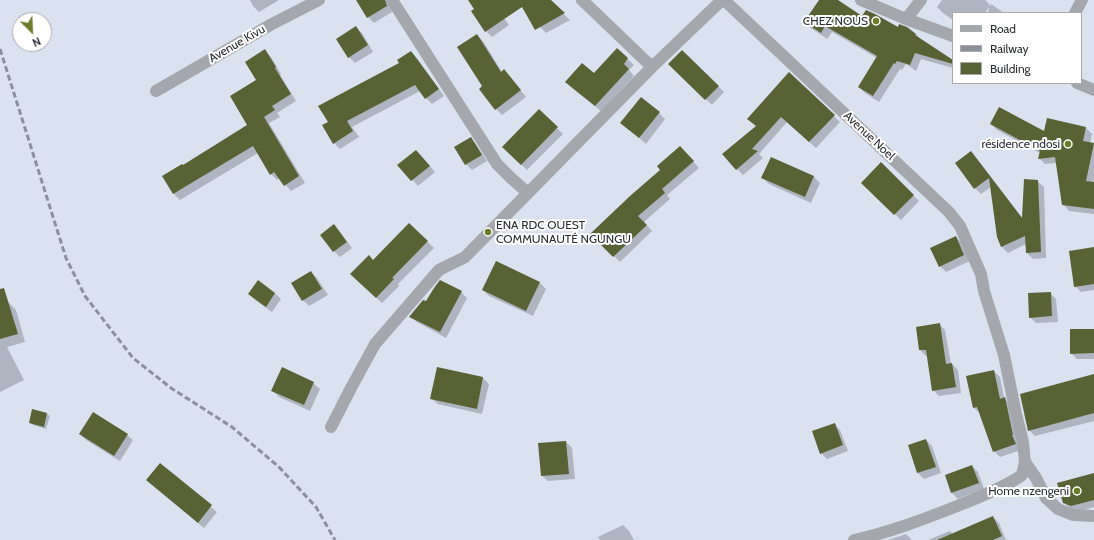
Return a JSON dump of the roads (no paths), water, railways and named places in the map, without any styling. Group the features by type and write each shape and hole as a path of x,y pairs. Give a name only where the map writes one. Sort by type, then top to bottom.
{"street":[{"name":"Avenue Kivu","path":"156,91 272,24 319,0"},
{"path":"392,0 497,164 528,193"},
{"path":"582,0 652,67"},
{"path":"331,428 375,344 439,270 450,263 458,262 465,257 652,67 723,0"},
{"name":"Avenue Noel","path":"723,0 949,212 960,226 981,274 984,291 1004,355 1023,442 1025,462"},
{"path":"861,0 906,19 952,36"},
{"path":"906,19 921,0"},
{"path":"1076,12 1082,0"},
{"path":"1079,84 1094,90"},
{"path":"1025,462 1036,478 1046,498 1058,509 1072,515 1094,516"},
{"path":"854,540 875,536 949,509 1013,482 1022,475 1025,462"}],"railway":[{"path":"0,49 66,258 85,296 133,358 171,388 232,427 279,467 316,507 335,540"}],"place":[{"name":"CHEZ NOUS","path":"876,21"},
{"name":"résidence ndosi","path":"1068,144"},
{"name":"ENA RDC OUEST COMMUNAUTÉ NGUNGU","path":"488,232"},
{"name":"Home nzengeni","path":"1077,491"}]}
